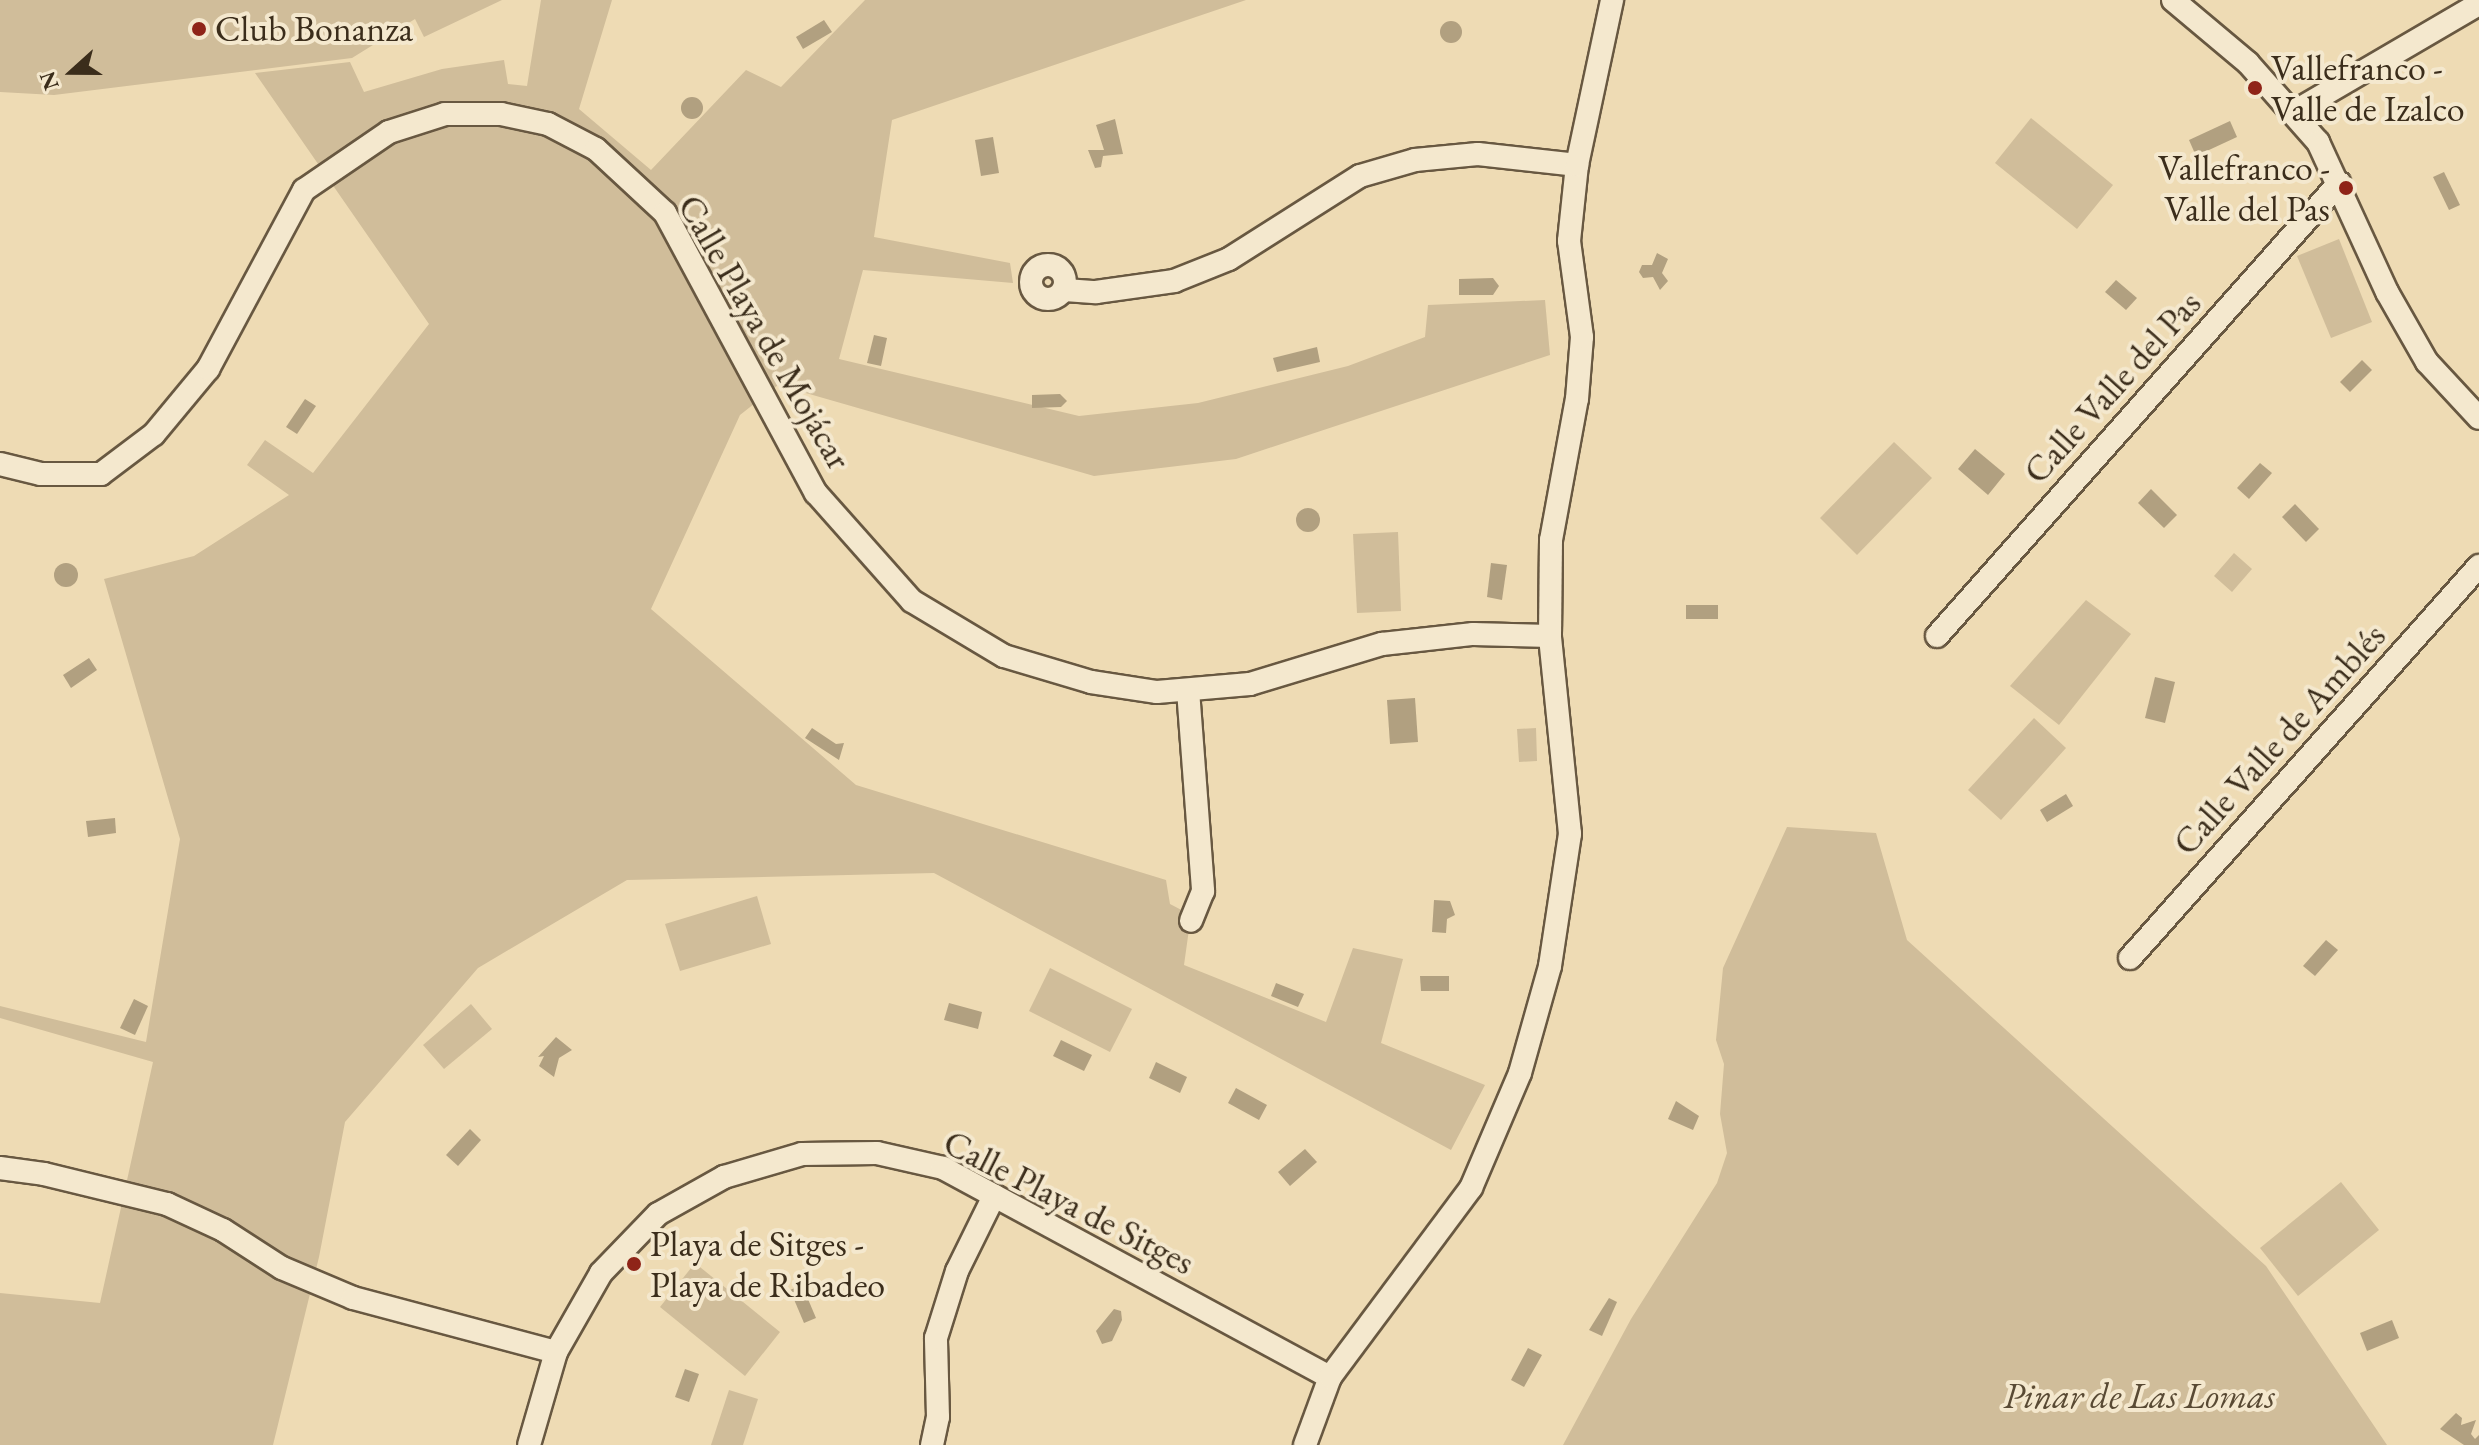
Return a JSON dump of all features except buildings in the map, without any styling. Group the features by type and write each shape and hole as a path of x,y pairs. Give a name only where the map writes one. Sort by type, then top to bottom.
{"street":[{"path":"1305,1445 1330,1377 1471,1188 1520,1073 1550,966 1570,834 1550,636 1551,540 1577,399 1582,337 1569,241 1577,165 1612,0"},
{"path":"2173,0 2248,63 2294,112 2339,183 2387,292 2427,362 2479,418"},
{"path":"2294,112 2479,4"},
{"name":"Calle Playa de Mojácar","path":"0,464 41,474 101,474 154,434 208,369 304,190 389,132 445,114 501,114 548,124 596,149 665,213 816,493 912,601 1004,656 1091,682 1188,690 1250,684 1382,644 1473,634 1550,636"},
{"path":"1065,290 1096,292 1174,281 1229,259 1360,176 1415,160 1478,154 1577,165"},
{"name":"Calle Valle del Pas","path":"1937,636 2339,183"},
{"name":"Calle Valle de Amblés","path":"2130,958 2479,566"},
{"path":"1188,690 1203,891 1191,921"},
{"name":"Calle Playa de Sitges","path":"529,1445 556,1352 601,1273 648,1224 724,1177 802,1154 877,1153 943,1168 1330,1377"},
{"path":"0,1168 44,1174 167,1204 223,1230 282,1268 353,1298 556,1352"},
{"path":"932,1445 938,1417 936,1338 957,1271 994,1196"}],"green space":[{"name":"Club Bonanza","path":"0,0 502,0 424,37 415,19 352,58 54,95 0,92"},
{"path":"541,0 612,0 579,109 651,170 746,70 781,87 865,0 1246,0 892,120 874,237 1010,263 1013,283 863,270 839,359 1079,416 1198,403 1348,366 1425,337 1428,305 1545,300 1550,355 1236,459 1094,476 778,385 740,415 651,609 856,785 1166,880 1170,904 1191,915 1184,965 1326,1022 1353,948 1403,959 1381,1043 1485,1085 1451,1150 934,873 627,880 478,968 345,1122 319,1257 273,1445 0,1445 0,1293 100,1303 153,1062 0,1018 0,1006 146,1042 180,839 104,579 194,556 289,495 247,465 265,440 313,473 429,324 255,73 350,62 364,92 442,69 504,60 508,84 527,86"},
{"path":"2031,118 2113,185 2077,229 1995,163"},
{"path":"2339,239 2372,322 2331,338 2297,256"},
{"path":"1894,442 1932,478 1857,555 1820,518"},
{"path":"1398,532 1401,611 1357,613 1353,534"},
{"path":"2234,553 2252,569 2232,592 2214,576"},
{"path":"2086,600 2131,634 2059,725 2010,686"},
{"path":"2034,718 2066,748 2001,820 1968,790"},
{"path":"1536,728 1537,761 1519,762 1517,729"},
{"name":"Pinar de Las Lomas","path":"1787,827 1876,833 1907,940 2266,1266 2387,1445 1563,1445 1631,1319 1717,1183 1727,1153 1720,1114 1724,1064 1716,1040 1723,968"},
{"path":"757,896 771,944 680,971 665,924"},
{"path":"1050,968 1132,1009 1110,1052 1029,1011"},
{"path":"471,1004 492,1029 444,1069 423,1045"},
{"path":"2341,1182 2379,1230 2298,1296 2260,1248"},
{"path":"695,1263 780,1332 745,1376 660,1307"},
{"path":"729,1390 758,1399 743,1445 711,1445"}],"shaded area":[{"path":"824,20 832,32 803,49 796,37"},
{"path":"1447,21 1455,21 1462,32 1455,43 1447,43 1440,36 1440,28"},
{"path":"692,97 700,100 703,108 700,116 692,119 684,116 681,108 684,100"},
{"path":"1115,119 1123,154 1103,156 1101,167 1095,168 1088,150 1104,150 1096,125"},
{"path":"2230,121 2237,137 2196,156 2189,140"},
{"path":"993,137 999,173 981,176 975,140"},
{"path":"2444,172 2460,205 2449,210 2433,177"},
{"path":"1657,253 1668,259 1662,273 1668,281 1660,290 1653,277 1643,278 1639,272 1642,265 1652,265"},
{"path":"1493,278 1499,286 1493,295 1459,295 1459,279"},
{"path":"2116,280 2137,298 2126,310 2105,292"},
{"path":"874,335 887,338 881,366 867,363"},
{"path":"1317,347 1320,362 1277,372 1273,358"},
{"path":"2362,360 2372,370 2350,392 2340,382"},
{"path":"1060,394 1067,401 1061,407 1032,408 1032,395"},
{"path":"305,399 316,406 297,434 286,427"},
{"path":"1975,449 2005,474 1988,495 1958,469"},
{"path":"2260,463 2272,473 2249,499 2237,488"},
{"path":"2151,489 2177,515 2164,528 2138,503"},
{"path":"2295,504 2319,529 2306,542 2282,517"},
{"path":"1308,508 1317,511 1320,520 1317,529 1308,532 1299,529 1296,520 1299,511"},
{"path":"66,563 74,567 78,575 74,583 66,587 58,583 54,575 58,567"},
{"path":"1491,563 1507,565 1502,600 1487,597"},
{"path":"1686,605 1718,605 1718,619 1686,619"},
{"path":"89,658 97,670 71,688 63,675"},
{"path":"2155,677 2175,682 2165,723 2145,718"},
{"path":"1415,698 1418,742 1390,744 1387,700"},
{"path":"812,728 836,744 844,743 839,760 805,738"},
{"path":"2066,794 2073,806 2047,822 2040,810"},
{"path":"115,818 116,833 88,837 86,821"},
{"path":"1434,900 1450,901 1455,915 1447,919 1446,933 1432,932"},
{"path":"2326,940 2338,950 2315,976 2303,966"},
{"path":"1420,976 1449,976 1449,991 1421,991"},
{"path":"1276,983 1304,994 1298,1007 1271,996"},
{"path":"134,999 148,1006 135,1035 120,1028"},
{"path":"949,1003 982,1012 978,1029 944,1020"},
{"path":"556,1037 572,1050 559,1058 554,1077 539,1066 544,1056 538,1057"},
{"path":"1061,1040 1092,1055 1084,1071 1053,1056"},
{"path":"1156,1062 1187,1077 1180,1093 1149,1078"},
{"path":"1236,1088 1267,1105 1259,1120 1228,1103"},
{"path":"1676,1101 1699,1116 1693,1130 1668,1119"},
{"path":"470,1129 481,1140 458,1166 446,1155"},
{"path":"1305,1149 1317,1162 1290,1186 1278,1172"},
{"path":"802,1285 816,1318 804,1323 790,1290"},
{"path":"1609,1298 1617,1302 1602,1336 1589,1330"},
{"path":"1114,1309 1121,1311 1122,1320 1112,1341 1102,1344 1096,1331"},
{"path":"2392,1320 2399,1338 2367,1351 2360,1333"},
{"path":"1528,1348 1542,1355 1524,1387 1511,1380"},
{"path":"685,1369 699,1374 689,1402 675,1397"},
{"path":"2456,1413 2462,1418 2461,1425 2476,1420 2471,1434 2475,1439 2479,1435 2479,1445 2464,1445 2440,1429"}],"place":[{"name":"Club Bonanza","path":"199,29"},
{"name":"Vallefranco - Valle de Izalco","path":"2255,88"},
{"name":"Vallefranco - Valle del Pas","path":"2346,188"},
{"name":"Playa de Sitges - Playa de Ribadeo","path":"634,1264"}]}
